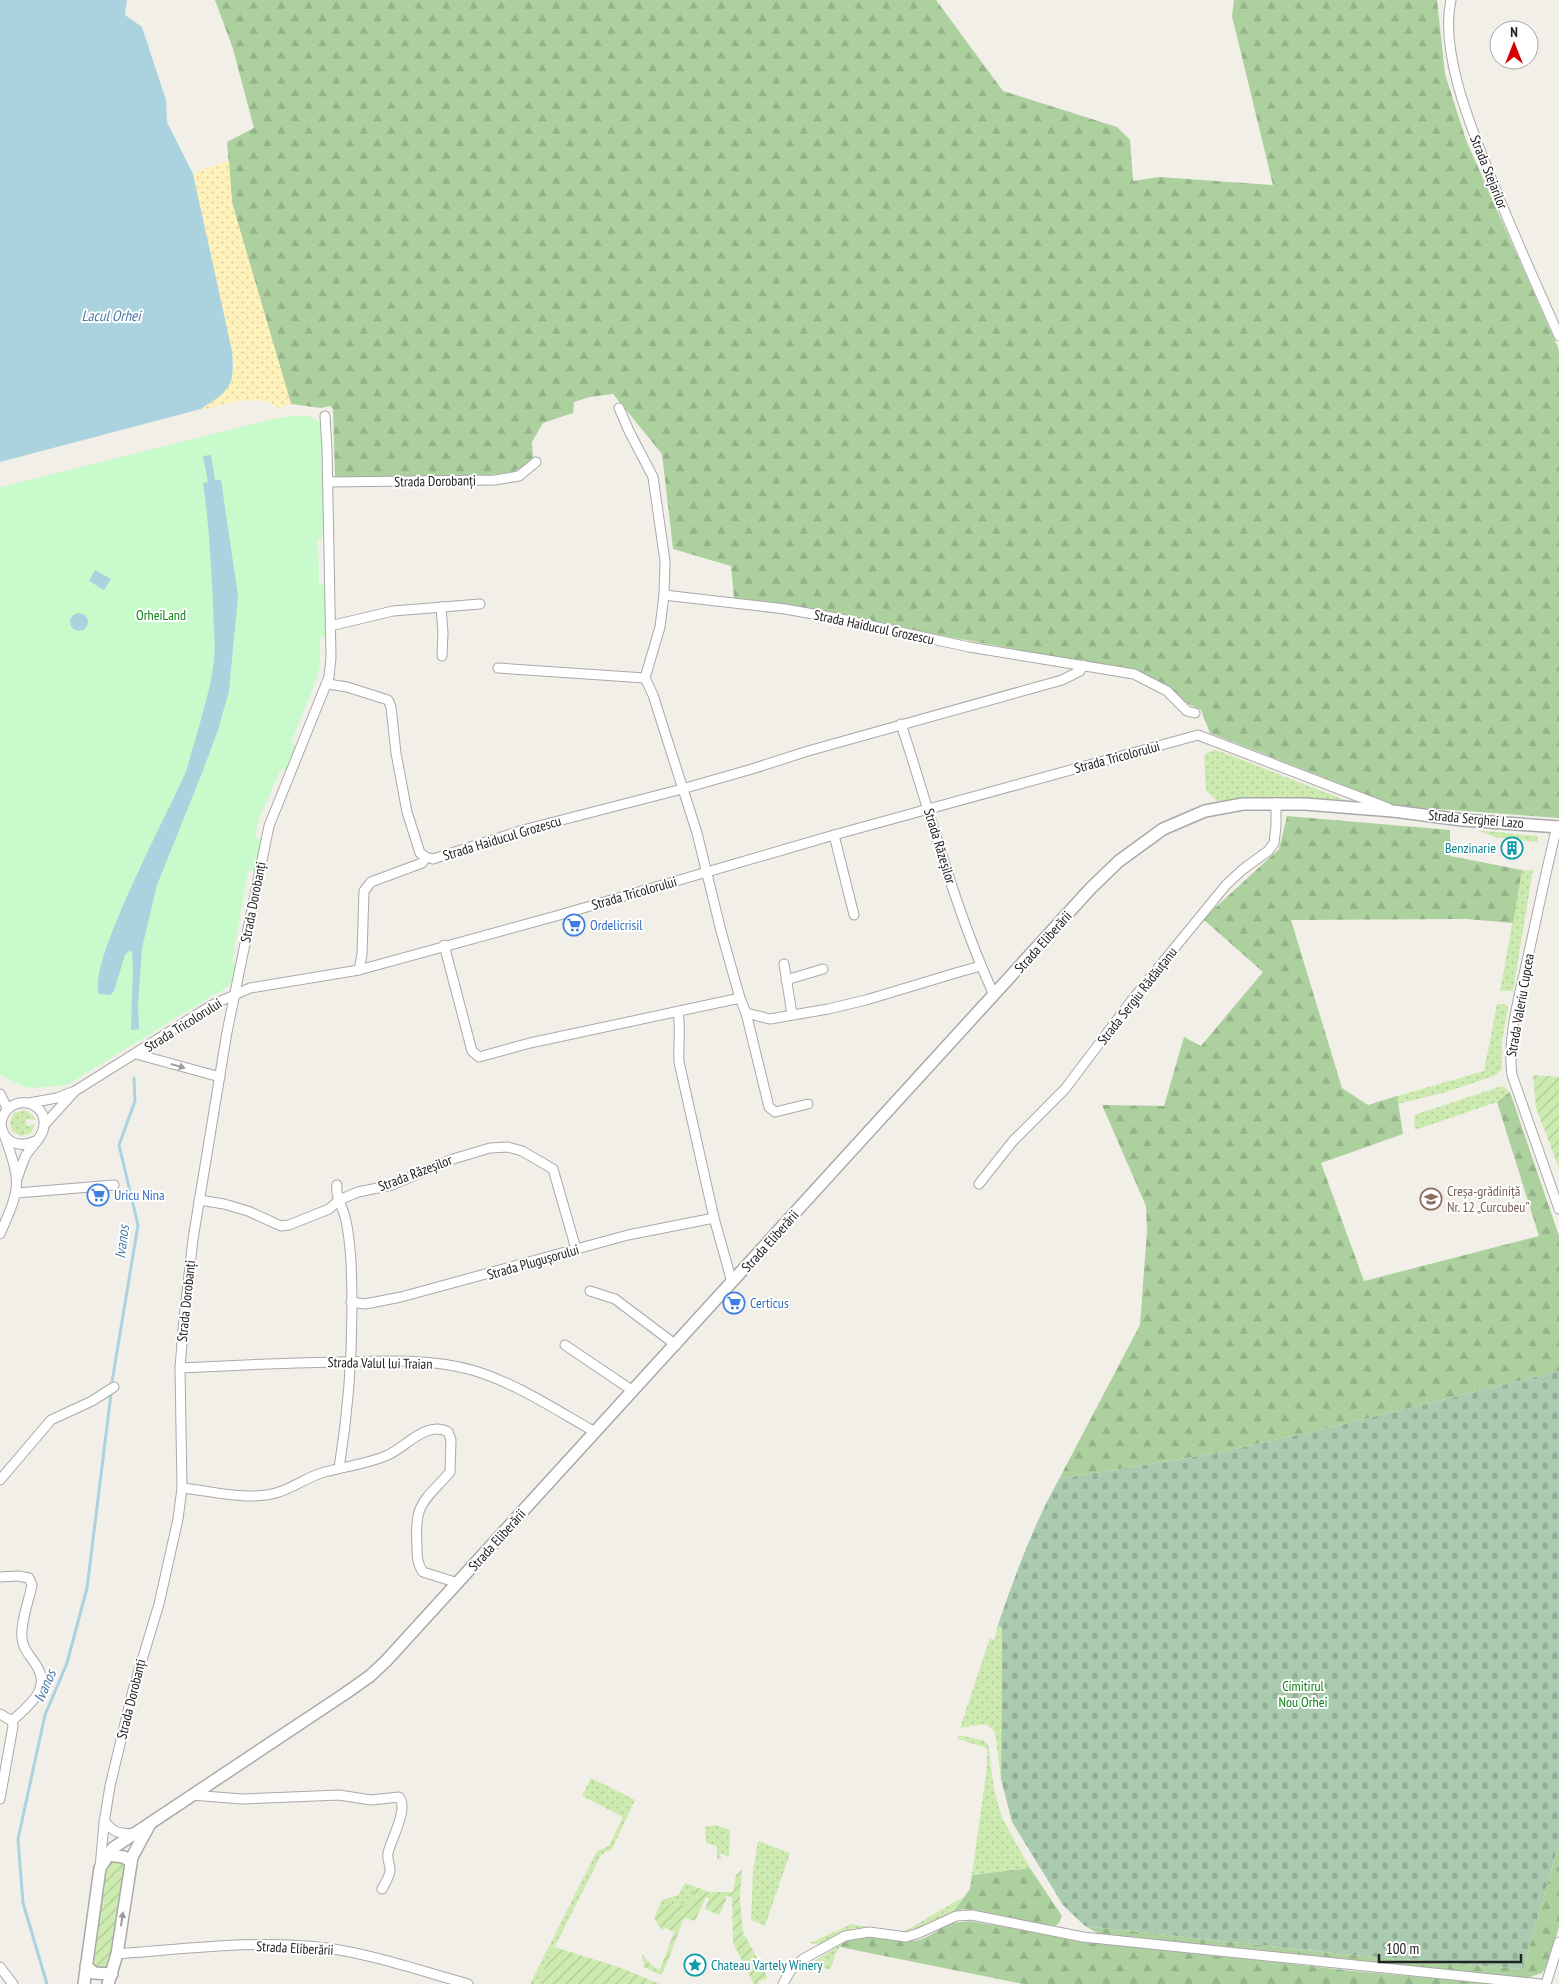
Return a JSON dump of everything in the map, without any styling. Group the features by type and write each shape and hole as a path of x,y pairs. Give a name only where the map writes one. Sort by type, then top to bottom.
{"street":[{"name":"Strada Stejarilor","path":"1450,0 1448,11 1452,64 1470,125 1501,204 1559,336"},
{"path":"619,408 629,432 648,467 655,486 665,561 664,595 660,627 645,678 653,695 697,833 772,1111 775,1112 808,1104"},
{"name":"Strada Dorobanți","path":"84,1984 100,1868 104,1820 125,1724 146,1643 159,1604 178,1519 182,1488 180,1368 193,1239 235,994 269,826 328,684 331,658 325,416"},
{"name":"Strada Dorobanți","path":"328,482 495,480 519,476 536,462"},
{"name":"Strada Haiducul Grozescu","path":"664,595 785,609 970,647 1134,674 1167,691 1187,711 1195,713"},
{"path":"330,626 394,611 480,604"},
{"path":"441,607 443,627 442,656"},
{"name":"Strada Haiducul Grozescu","path":"328,684 347,687 388,700 391,706 396,752 407,812 420,853 433,859 533,828 682,790 901,724 1062,680 1080,671 1083,665"},
{"path":"498,668 645,678"},
{"name":"Strada Răzeșilor","path":"901,724 929,810 948,877 981,966 994,995"},
{"name":"Strada Tricolorului","path":"29,1103 57,1098 75,1091 212,1005 250,988 359,970 444,945 556,916 834,835 1198,735 1393,810"},
{"name":"Strada Eliberării","path":"100,1868 113,1848 370,1676 386,1661 1112,868 1151,837 1177,822 1205,810 1243,804 1276,803 1393,810"},
{"name":"Strada Sergiu Rădăuțanu","path":"978,1184 1013,1141 1065,1089 1132,1000 1226,885 1242,870 1268,851 1274,843 1276,803"},
{"name":"Strada Serghei Lazo","path":"1393,810 1462,820 1558,826"},
{"name":"Strada Valeriu Cupcea","path":"1558,826 1517,1008 1510,1064 1512,1075 1559,1209"},
{"path":"834,835 854,915"},
{"path":"359,970 362,954 364,891 366,887 371,882 422,863 426,857"},
{"path":"444,945 472,1051 479,1057 530,1043 740,998"},
{"path":"784,964 792,1014"},
{"path":"746,1013 770,1019 828,1009 866,1000 981,966"},
{"path":"786,980 823,968"},
{"path":"678,1012 680,1023 679,1062 714,1218 732,1282"},
{"path":"136,1054 220,1077"},
{"name":"Strada Tricolorului","path":"44,1125 75,1091"},
{"path":"0,1094 7,1108"},
{"path":"0,1234 17,1193 18,1177 26,1156 43,1131 44,1125 41,1111 29,1103 22,1102 7,1108 1,1123 18,1177"},
{"path":"3,1134 11,1142 19,1145 28,1145 35,1141"},
{"name":"Strada Răzeșilor","path":"199,1200 224,1204 248,1211 281,1226 289,1225 329,1209 340,1200 358,1192 392,1184 462,1156 490,1148 508,1147 522,1151 553,1169 576,1250"},
{"path":"17,1193 114,1185"},
{"path":"336,1185 335,1193 340,1200 349,1235 351,1302 350,1362 345,1432 339,1468"},
{"name":"Strada Plugușorului","path":"351,1302 365,1304 401,1297 628,1235 714,1218"},
{"path":"590,1291 615,1299 676,1345"},
{"path":"565,1345 633,1391"},
{"name":"Strada Valul lui Traian","path":"180,1368 264,1363 427,1362 474,1371 501,1380 595,1432"},
{"path":"0,1480 51,1420 92,1401 114,1387"},
{"path":"182,1488 261,1496 276,1493 300,1484 322,1472 363,1463 388,1455 413,1439 436,1428 442,1429 448,1432 450,1440 450,1472 420,1505 417,1519 418,1558 423,1572 458,1583"},
{"path":"0,1578 18,1576 30,1578 32,1585 21,1636 24,1650 38,1669 42,1682 37,1696 12,1721"},
{"path":"0,1714 12,1721"},
{"path":"0,1799 13,1732 12,1721"},
{"path":"192,1794 242,1799 339,1795 371,1800 399,1797 402,1806 400,1820 388,1852 389,1875 382,1889"},
{"path":"104,1820 110,1828 118,1833 134,1833"},
{"name":"Strada Eliberării","path":"110,1979 117,1954 131,1862 138,1844 151,1823"},
{"path":"108,1855 124,1857 131,1862"},
{"path":"783,1984 790,1971 803,1958 845,1936 869,1932 906,1937 919,1934 956,1916 972,1915 1083,1937 1540,1984"},
{"path":"1546,1984 1559,1942"},
{"name":"Strada Eliberării","path":"117,1954 257,1945 326,1948 355,1953 468,1984"},
{"path":"86,1966 94,1973 110,1979"},
{"path":"0,1967 13,1984"}],"green space":[{"path":"215,0 936,0 1003,91 1117,127 1130,140 1133,181 1160,177 1273,185 1232,16 1234,0 1437,0 1445,74 1466,140 1559,350 1559,818 1397,806 1210,733 1201,710 1187,703 1167,686 1136,671 734,598 731,566 673,549 662,454 613,394 590,397 574,402 573,413 543,423 532,442 533,457 523,467 512,472 482,476 335,477 333,409 330,406 321,408 291,404 232,203 227,142 254,128 233,49"},
{"name":"OrheiLand","path":"296,416 314,418 321,425 324,512 322,539 318,540 319,584 326,584 326,637 320,637 320,663 317,678 291,743 297,746 287,771 281,769 259,819 255,837 261,839 255,871 248,871 232,962 238,964 234,976 230,984 223,990 67,1085 25,1087 0,1075 0,487 272,419"},
{"path":"1215,750 1345,800 1266,797 1217,801 1206,791 1204,758 1206,753"},
{"path":"1287,816 1450,830 1450,856 1522,870 1513,923 1466,919 1291,920 1342,1088 1368,1105 1397,1096 1403,1134 1321,1163 1364,1281 1539,1236 1497,1102 1510,1092 1559,1236 1559,1371 1337,1426 1217,1453 1059,1479 1140,1325 1147,1231 1146,1206 1102,1105 1164,1106 1184,1037 1201,1046 1263,972 1203,919 1279,849"},
{"path":"1477,830 1537,836 1538,842 1494,837"},
{"path":"1522,870 1533,870 1513,991 1500,991"},
{"path":"1497,1004 1505,1004 1508,1008 1502,1040 1502,1069 1494,1076 1446,1092 1398,1104 1397,1096 1484,1071"},
{"path":"1533,1075 1559,1077 1559,1168 1536,1108"},
{"path":"1502,1086 1510,1092 1497,1102 1415,1130 1414,1115"},
{"path":"24,1110 33,1115 35,1120 26,1119 26,1126 35,1124 31,1133 21,1136 12,1131 10,1122 14,1113"},
{"name":"Cimitirul Nou Orhei","path":"1559,1371 1559,1843 1523,1969 1352,1955 1085,1926 1063,1905 1012,1822 1001,1779 1002,1628 998,1625 1025,1551 1059,1479 1217,1453 1337,1426"},
{"path":"998,1625 1002,1627 1001,1779 995,1732 986,1724 960,1728 990,1638 994,1640"},
{"path":"958,1735 983,1740 988,1744 994,1789 1002,1818 1030,1868 972,1875 987,1766 987,1748 958,1739"},
{"path":"591,1778 635,1800 612,1849 601,1855 536,1984 530,1984 597,1851 609,1846 623,1817 582,1796"},
{"path":"715,1825 730,1830 729,1857 720,1853 721,1860 717,1858 717,1846 706,1843 705,1827"},
{"path":"758,1841 790,1853 765,1926 751,1920 753,1872"},
{"path":"1559,1843 1559,1927 1548,1964 1542,1973 1527,1978 1099,1934 1085,1926 1352,1955 1523,1969"},
{"path":"111,1859 123,1862 126,1867 111,1964 107,1969 97,1969 91,1963 106,1864"},
{"path":"1030,1868 1062,1916 1059,1923 1055,1926 963,1909 953,1912 970,1889 972,1875"},
{"path":"742,1870 740,1899 743,1932 768,1978 758,1982 759,1984 754,1984 733,1943 732,1897 725,1896 726,1900 719,1915 705,1909 709,1899 706,1897 695,1921 684,1918 661,1975 644,1967 642,1953 648,1962 658,1970 661,1967 674,1932 665,1928 662,1930 654,1918 660,1904 689,1905 696,1887 709,1892 733,1892 736,1875"},
{"path":"685,1883 696,1887 689,1905 660,1904 662,1900 678,1895"},
{"path":"963,1897 953,1912 909,1932 901,1933 853,1928 820,1945 810,1943 851,1924 900,1932"},
{"path":"969,1921 1089,1941 1353,1971 1498,1984 1023,1984 840,1947 846,1941 863,1937 903,1941 922,1939 953,1923"},
{"path":"843,1943 836,1953 830,1970 811,1963"},
{"path":"555,1947 621,1968 660,1984 536,1984"}],"sand":[{"path":"229,161 232,203 291,404 278,408 270,403 250,400 228,403 199,411 222,395 234,370 232,351 193,174"}],"water":[{"name":"Lacul Orhei","path":"0,0 127,0 125,15 142,27 166,100 167,122 193,174 232,351 233,363 231,380 224,392 201,409 0,462"},
{"path":"211,455 215,480 221,480 238,596 229,691 218,730 157,885 142,948 138,1005 139,1029 131,1030 132,952 129,951 125,955 114,991 110,995 99,994 99,977 105,952 117,921 185,774 211,680 215,639 210,543 203,483 208,482 203,456"},
{"path":"95,570 111,579 104,590 89,581"},
{"path":"79,613 85,616 88,622 85,628 79,631 73,628 70,622 73,616"}],"waterway":[{"name":"Ivanos","path":"112,1382 138,1225 119,1145 135,1101 134,1078"},
{"name":"Ivanos","path":"47,1984 23,1903 18,1839 45,1715 67,1663 87,1588 111,1394"}],"place":[{"name":"Benzinarie","path":"1512,848"},
{"name":"Ordelicrisil","path":"574,925"},
{"name":"Uricu Nina","path":"98,1195"},
{"name":"Creșa-grădiniță Nr. 12 „Curcubeu”","path":"1431,1199"},
{"name":"Certicus","path":"734,1303"},
{"name":"Chateau Vartely Winery","path":"695,1965"}]}
